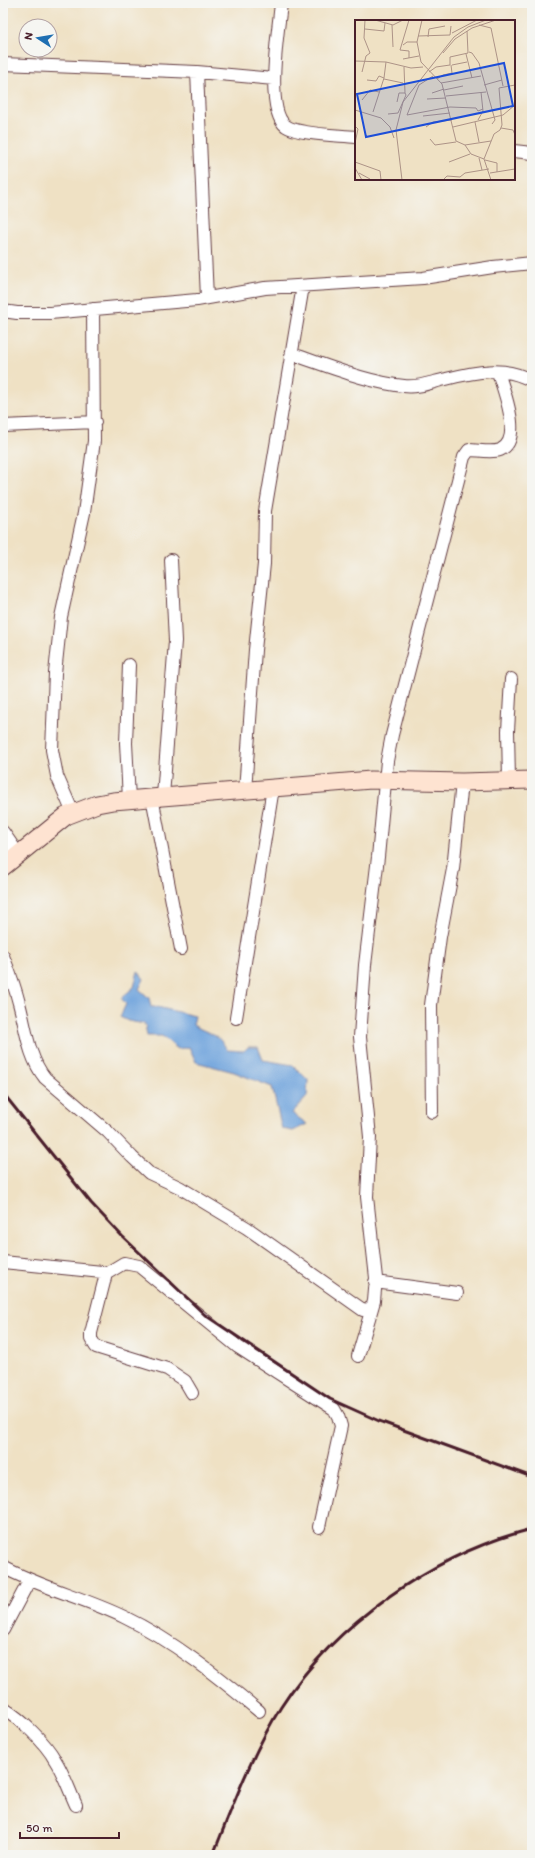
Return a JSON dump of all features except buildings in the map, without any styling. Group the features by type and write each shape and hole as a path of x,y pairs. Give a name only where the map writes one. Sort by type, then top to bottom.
{"street":[{"path":"282,3 274,79 275,104 279,117 286,126 301,132 355,137"},
{"path":"3,64 197,72 274,79"},
{"path":"197,72 207,298"},
{"path":"515,151 532,153"},
{"path":"3,311 17,313 50,313 207,298 265,288 423,278 493,267 532,263"},
{"path":"245,791 255,650 264,564 265,511 303,286"},
{"path":"73,813 57,776 52,750 55,673 63,602 84,513 94,441 93,309"},
{"path":"292,354 363,377 405,386 422,386 488,370 527,378 532,381"},
{"path":"358,1356 374,1305 376,1282 367,1197 370,1137 360,1037 365,965 378,857 387,761 392,735 464,457 469,450 500,450 507,444 510,438 511,428 509,410 498,372"},
{"path":"3,426 95,422"},
{"path":"171,560 175,641 158,796 181,949"},
{"path":"129,665 126,742 129,799"},
{"path":"510,780 508,731 511,679"},
{"path":"3,867 45,832 73,813 97,804 158,796 245,791 386,779 462,782 532,780"},
{"path":"432,1112 431,1005 440,937 453,869 462,782"},
{"path":"236,1018 274,788"},
{"path":"3,832 19,855"},
{"path":"3,956 19,1002 31,1053 39,1070 45,1078 108,1132 149,1172 179,1187 247,1228 363,1310 372,1308"},
{"path":"3,1262 99,1272 104,1275"},
{"path":"104,1275 124,1262 139,1266 238,1347 334,1409 341,1426 319,1527"},
{"path":"104,1275 105,1278 92,1326 91,1339 93,1343 96,1346 167,1369 184,1381 192,1393"},
{"path":"376,1282 457,1293"},
{"path":"3,1567 29,1581 77,1597 124,1617 164,1638 220,1679 259,1711"},
{"path":"3,1630 29,1581"},
{"path":"3,1708 24,1724 46,1747 61,1772 76,1805"}],"water":[{"path":"138,971 144,979 139,989 149,998 151,1007 157,1007 195,1016 193,1025 213,1034 224,1044 227,1050 244,1051 248,1047 258,1047 263,1060 293,1065 308,1080 307,1097 292,1113 307,1124 293,1131 282,1129 272,1087 234,1072 196,1062 189,1047 178,1049 162,1036 147,1036 145,1024 128,1021 120,1017 126,1004 121,998 134,987"}],"railway":[{"path":"3,1093 91,1203 122,1236 205,1315 330,1399 379,1421 532,1477"},
{"path":"213,1855 261,1742 281,1707 303,1676 329,1647 359,1620 390,1596 424,1574 459,1555 496,1540 532,1529"}]}
